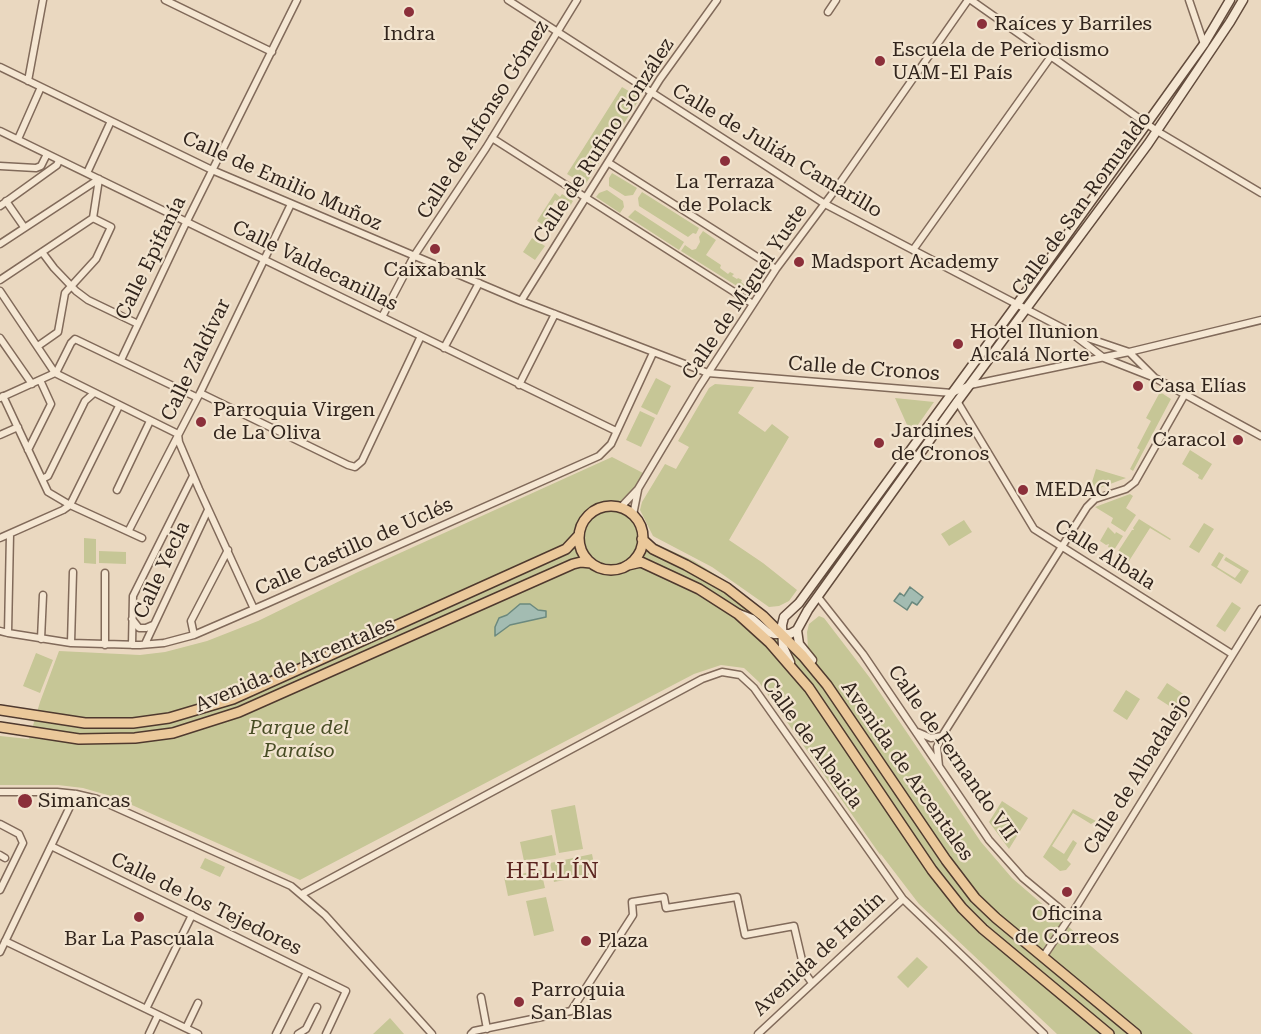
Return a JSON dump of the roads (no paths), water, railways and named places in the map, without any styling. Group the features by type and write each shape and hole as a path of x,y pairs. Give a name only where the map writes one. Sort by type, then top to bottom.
{"main road":[{"name":"Calle de San Romualdo","path":"784,617 799,603 1147,124 1204,44 1230,0"},
{"name":"Calle de San Romualdo","path":"798,630 803,617 957,402 1157,131 1243,0"},
{"path":"606,506 620,508 633,515 640,526 642,539 637,556 628,565 615,570 606,570 591,563 581,550 579,535 583,521 593,511 606,506"},
{"name":"Avenida de Arcentales","path":"0,710 85,723 133,723 169,718 223,702 566,549 579,535"},
{"name":"Avenida de Arcentales","path":"642,539 653,549 727,588 782,634 832,693 969,890 996,918 1136,1034"},
{"name":"Avenida de Arcentales","path":"628,565 641,562 699,589 738,614 770,643 809,688 932,870 962,908 983,929 1109,1034"},
{"name":"Avenida de Arcentales","path":"0,727 79,739 135,738 173,733 238,712 573,564 591,563"},
{"path":"738,614 752,619 767,632 790,634 798,630 799,644 828,681 832,693"},
{"path":"763,616 784,617 783,647 791,665"}],"street":[{"path":"28,81 43,0"},
{"path":"165,0 272,52"},
{"name":"Calle Epifanía","path":"121,360 297,0"},
{"name":"Calle de Julián Camarillo","path":"508,0 825,204 1026,311 1070,332 1129,352 1155,378"},
{"name":"Calle de Alfonso Gómez","path":"382,317 414,256 492,138 578,0"},
{"name":"Calle de Rufino González","path":"521,301 588,198 652,93 717,0"},
{"path":"828,12 836,0"},
{"path":"970,0 1052,55 1157,131 1261,194"},
{"name":"Calle de Miguel Yuste","path":"620,508 638,489 708,373 776,269 970,0"},
{"path":"1189,0 1204,44"},
{"path":"913,250 1052,55"},
{"name":"Calle de Emilio Muñoz","path":"0,67 212,170 521,301 708,373"},
{"path":"18,140 41,87"},
{"path":"87,173 111,121"},
{"name":"Calle Valdecanillas","path":"0,131 616,431"},
{"path":"492,138 753,304"},
{"path":"0,166 36,168 41,166 47,154"},
{"path":"24,227 3,203 57,165 59,159"},
{"path":"609,163 776,269"},
{"path":"0,280 93,218 99,179"},
{"path":"0,244 99,179"},
{"name":"Calle Zaldívar","path":"129,530 291,204"},
{"path":"38,346 58,332 65,293 96,259 111,228 93,218"},
{"path":"42,252 70,286 88,300 138,324"},
{"path":"444,348 478,283"},
{"path":"0,291 55,373 178,434 193,476 254,609"},
{"path":"519,385 555,314"},
{"name":"Calle de Cronos","path":"708,373 952,393 970,385 1104,358 1261,320"},
{"name":"Calle de Julián Camarillo","path":"1070,332 1104,358 1155,378 1261,436"},
{"path":"142,538 48,492 2,397 55,373 75,339 355,467 362,461 421,336"},
{"path":"0,338 32,384"},
{"name":"Calle Castillo de Uclés","path":"0,630 71,643 132,645 164,643 194,634 254,609 599,456 611,444 653,353"},
{"path":"28,450 51,404 40,380"},
{"path":"42,479 48,477 86,401 94,393"},
{"name":"Calle Albala","path":"952,393 1034,529 1232,654"},
{"path":"939,766 937,747 942,736 1087,507 1095,500 1126,489 1135,482 1185,394"},
{"path":"0,538 63,510 70,504 119,406"},
{"path":"117,490 150,421"},
{"path":"0,435 18,427"},
{"path":"132,645 133,596 193,476"},
{"name":"Calle de Miguel Yuste","path":"633,515 638,489"},
{"name":"Calle Yecla","path":"145,644 208,510"},
{"path":"8,633 10,534"},
{"path":"194,634 191,621 228,550"},
{"path":"71,643 73,572"},
{"path":"105,573 105,645"},
{"path":"42,639 43,595"},
{"name":"Calle de Fernando VII","path":"818,597 863,654 1005,860 1070,917"},
{"name":"Calle de Albadalejo","path":"1043,957 1261,609"},
{"path":"132,618 139,628 153,625"},
{"name":"Calle de Albaida","path":"302,894 702,679 722,672 740,675 754,688 903,899 1044,1034"},
{"path":"914,730 924,736 942,736"},
{"path":"0,792 76,794 97,799 291,886 325,915 432,1034"},
{"path":"0,952 76,794"},
{"path":"0,824 19,834 23,843 0,890"},
{"name":"Calle de los Tejedores","path":"51,846 346,991 326,1034"},
{"path":"471,1034 474,1031 571,1011 633,915 632,902 664,897 666,908 737,897 745,935 794,926 805,974 812,983"},
{"name":"Avenida de Hellín","path":"758,1034 903,899"},
{"path":"146,1009 192,915"},
{"path":"5,941 198,1034"},
{"path":"285,1034 277,1032 307,972"},
{"path":"481,997 487,1029"},
{"path":"186,1028 198,1003"},
{"path":"298,1034 306,1029 317,1007"},
{"path":"149,1034 158,1015"}],"place":[{"name":"Indra","path":"409,12"},
{"name":"Raíces y Barriles","path":"982,24"},
{"name":"Escuela de Periodismo UAM-El País","path":"880,61"},
{"name":"La Terraza de Polack","path":"725,161"},
{"name":"Caixabank","path":"435,249"},
{"name":"Madsport Academy","path":"799,262"},
{"name":"Hotel Ilunion Alcalá Norte","path":"958,344"},
{"name":"Casa Elías","path":"1138,386"},
{"name":"Parroquia Virgen de La Oliva","path":"201,422"},
{"name":"Caracol","path":"1238,440"},
{"name":"Jardines de Cronos","path":"879,443"},
{"name":"MEDAC","path":"1023,490"},
{"name":"Simancas","path":"25,801"},
{"name":"Oficina de Correos","path":"1067,892"},
{"name":"Bar La Pascuala","path":"139,917"},
{"name":"Plaza","path":"586,941"},
{"name":"Parroquia San Blas","path":"519,1002"}],"district":[{"name":"HELLÍN","path":"553,872"}],"park label":[{"name":"Parque del Paraíso","path":"299,740"}]}
